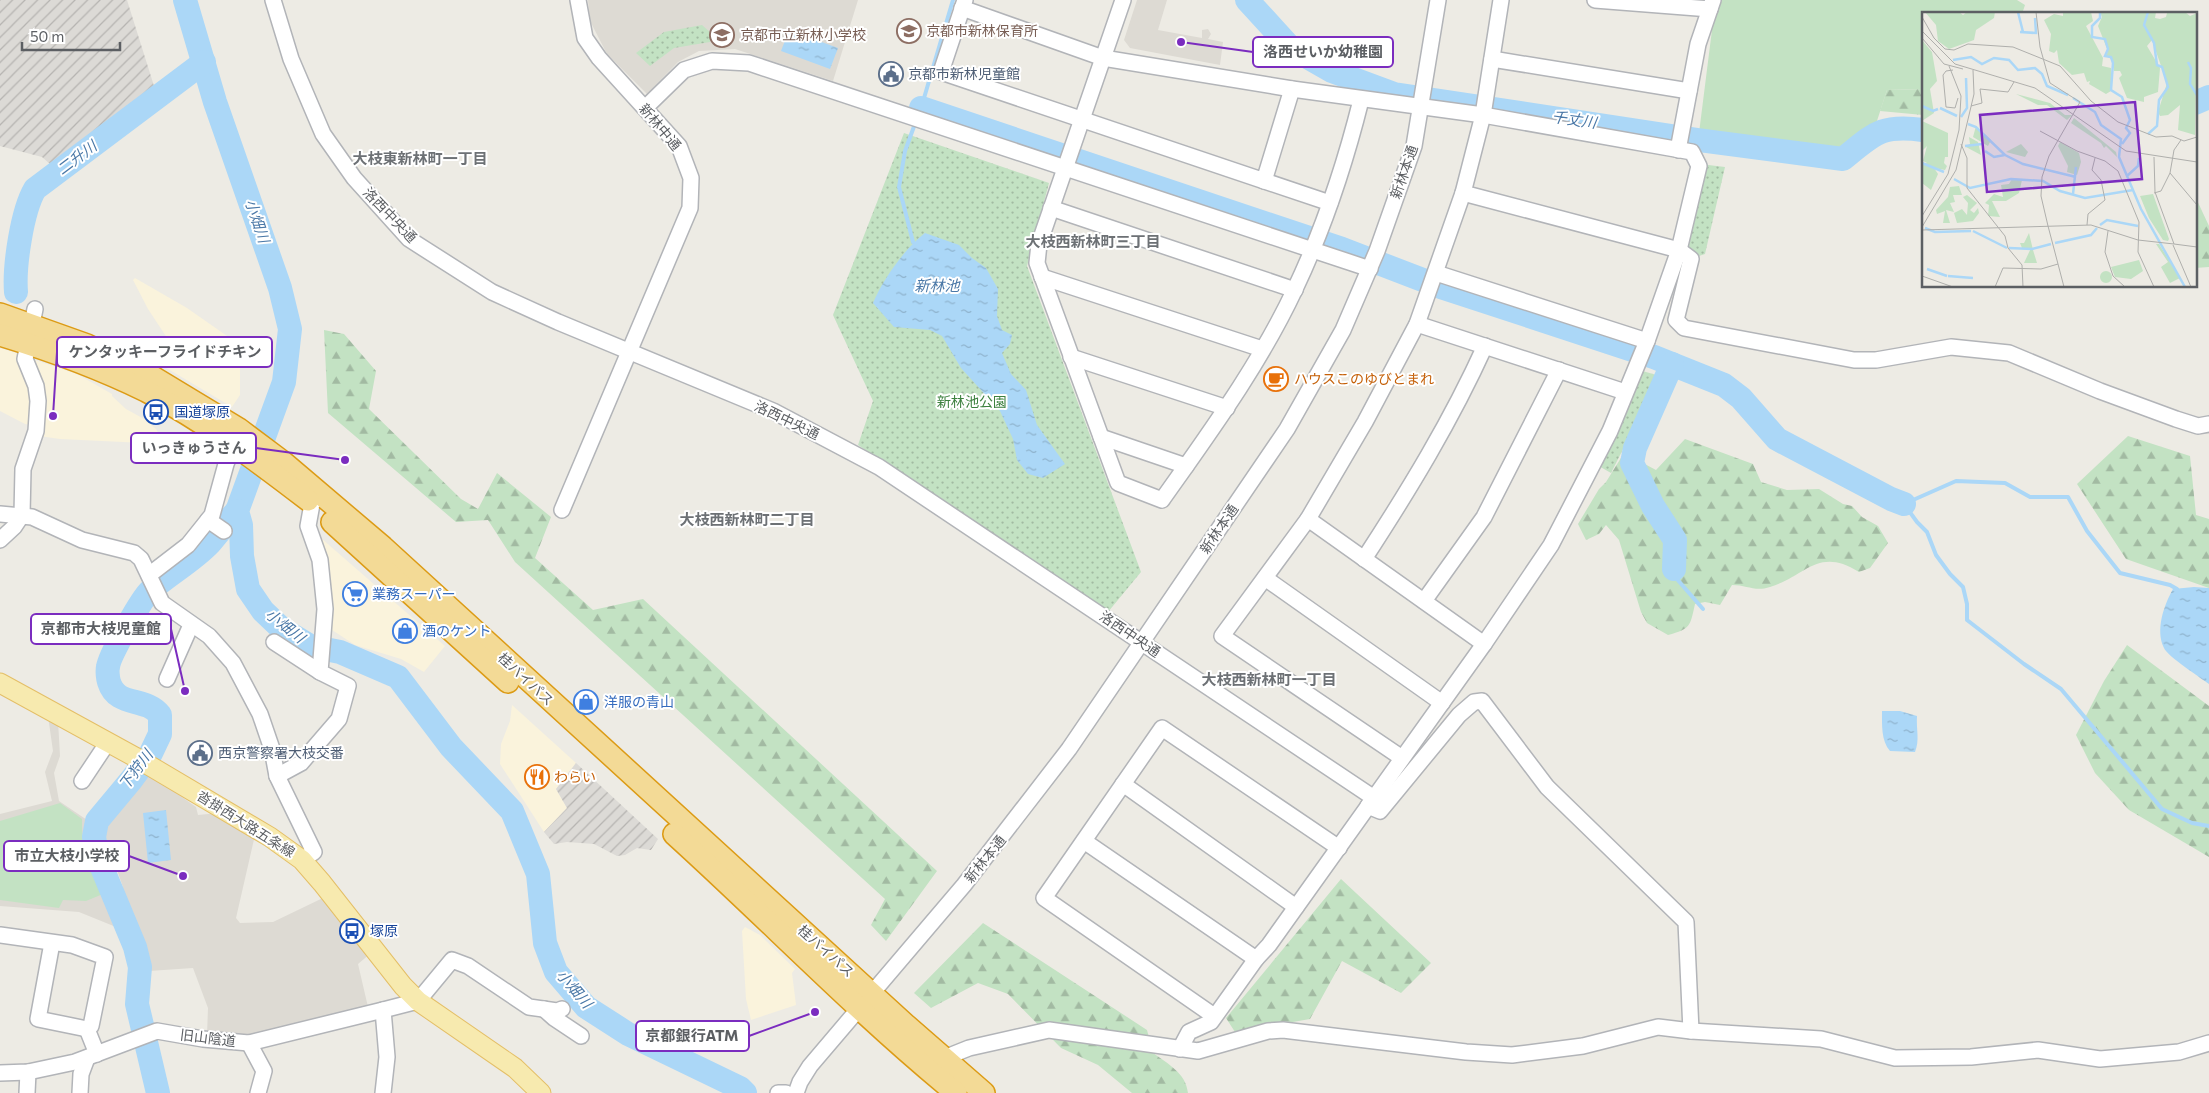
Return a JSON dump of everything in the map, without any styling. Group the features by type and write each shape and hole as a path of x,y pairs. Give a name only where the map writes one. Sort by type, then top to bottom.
{"highway":[{"name":"桂バイパス","path":"0,314 87,345 153,377 280,469 383,547 866,1001 944,1058 957,1089"},
{"name":"桂バイパス","path":"0,334 32,326"},
{"name":"桂バイパス","path":"866,1001 893,1040 957,1089 984,1093"}],"main road":[{"name":"沓掛西大路五条線","path":"0,683 108,742 270,837 302,860 403,986 418,1001 515,1068 541,1093"}],"street":[{"name":"洛西中央通","path":"274,0 291,59 323,134 354,178 409,239 492,292 558,322 773,411 879,467 1142,642 1371,802"},
{"name":"新林中通","path":"562,510 690,208 691,178 679,146 598,58 585,38 578,0"},
{"path":"1123,0 1039,244 1037,263 1118,483 1162,500 1227,408 1295,290 1320,232 1350,145 1362,100"},
{"name":"新林本通","path":"796,1093 800,1082 810,1066 964,885 1069,749 1287,429 1343,330 1377,251 1414,146 1422,107 1438,0"},
{"path":"1402,758 1222,636 1308,519 1365,422 1417,324 1463,193 1483,115 1501,0"},
{"path":"1595,0 1711,4 1698,44 1678,150"},
{"path":"1180,1049 1188,1032 1211,1022 1256,959 1269,945 1484,644 1551,545 1610,431 1640,360 1679,250 1698,166 1692,152 1483,115 1362,100 1103,58 963,4 941,72 1330,203"},
{"path":"1492,60 1689,91"},
{"path":"645,108 684,70 712,61 749,63 1370,269"},
{"path":"1264,181 1292,89"},
{"path":"1463,193 1679,250 1691,260 1676,320 1684,328 1854,360 1876,360 1951,347 2009,353 2100,391 2198,426 2209,424"},
{"path":"1051,208 1295,290"},
{"path":"1436,273 1647,341"},
{"path":"1042,277 1262,349"},
{"path":"1417,324 1625,392"},
{"path":"0,540 14,527 22,515 23,469 34,438 38,417 36,386 25,359 32,326"},
{"path":"1364,559 1400,504 1460,400 1484,346"},
{"path":"1071,357 1227,408"},
{"path":"1424,601 1484,517 1559,370"},
{"path":"1101,437 1186,466"},
{"path":"152,583 188,545 215,525 212,515 226,464 240,440"},
{"path":"316,498 308,526 320,560 324,609 320,669"},
{"path":"0,514 32,517 82,540 134,553 141,560 162,603 209,636 233,663 260,714 272,749 277,776 314,852 302,860"},
{"path":"1308,519 1484,644"},
{"path":"1264,578 1442,703"},
{"path":"167,679 191,625"},
{"path":"274,642 348,686 339,719 301,763 277,776"},
{"path":"1371,802 1380,811 1459,714 1474,702 1482,701 1547,787 1686,922 1690,1031"},
{"path":"1214,1016 1044,898 1162,728 1339,848"},
{"path":"82,781 108,742"},
{"path":"1123,784 1296,907"},
{"path":"1084,841 1256,959"},
{"path":"0,935 72,945 105,957 91,1026 87,1028 38,1019 52,943"},
{"path":"418,1001 452,960 468,966 529,1007 557,1011 562,1009"},
{"name":"旧山陰道","path":"0,1073 28,1072 92,1056 157,1031 203,1039 249,1043 418,1001"},
{"path":"544,1009 571,1035"},
{"path":"383,1010 387,1057 383,1093"},
{"path":"944,1058 969,1048 1050,1030 1198,1051 1268,1031 1283,1030 1512,1055 1583,1046 1658,1027 1690,1031 1821,1039 1895,1058 1971,1057 2038,1050 2100,1059 2179,1052 2209,1043"},
{"path":"80,1093 81,1074 92,1056 87,1028"},
{"path":"249,1043 264,1071 258,1093"},
{"path":"27,1093 28,1072"},
{"path":"778,1093 786,1093"}],"shaded area":[{"path":"0,0 127,0 154,86 50,164 42,157 0,146"},
{"name":"京都市立新林小学校","path":"588,0 858,0 833,81 735,49 699,51 678,62 647,94 607,54 590,21"},
{"path":"1137,0 1167,0 1158,30 1202,38 1202,30 1208,29 1211,34 1208,39 1223,42 1220,65 1130,48 1124,40"},
{"path":"135,278 187,308 240,345 240,395 232,407 163,366 166,362 163,361 168,352 175,350 148,309 133,280"},
{"path":"0,348 17,353 31,391 31,425 25,424 0,411"},
{"path":"29,358 77,374 112,394 126,409 146,420 156,429 165,444 60,439 39,436"},
{"name":"業務スーパー","path":"313,531 445,646 424,672 401,659 355,645 329,628"},
{"name":"わらい","path":"512,705 576,763 556,789 567,808 544,832 500,764 501,744 510,721"},
{"path":"48,716 58,721 60,756 54,773 59,801 87,820 84,842 89,864 105,894 123,887 103,830 111,805 141,782 147,774 165,782 172,790 196,807 198,815 219,813 255,835 236,918 240,923 273,922 327,896 371,953 358,964 368,1007 242,1039 207,1035 208,1008 193,968 149,971 130,907 112,913 116,927 79,912 0,906 0,814 52,801 45,772 53,751"},
{"path":"576,763 658,839 651,850 637,848 625,855 617,856 594,844 567,842 554,844 544,832 567,808 556,789"},
{"path":"745,927 760,935 795,969 792,973 796,1005 751,1020 746,999 742,931"}],"green space":[{"path":"1722,0 2017,0 2025,5 2023,12 1922,12 1922,89 1887,90 1876,124 1839,152 1699,133 1713,22"},
{"path":"702,25 711,33 710,42 674,48 650,66 636,53 664,32"},
{"path":"1922,89 1922,115 1880,111 1887,90"},
{"name":"新林池公園","path":"904,133 1049,183 1027,266 1141,572 1108,612 858,445 873,401 833,315"},
{"path":"1700,164 1725,167 1705,254 1693,258 1682,249"},
{"path":"2196,198 2209,226 2209,267 2196,268"},
{"path":"324,330 344,334 376,371 369,409 461,499 478,509 497,473 551,517 535,558 593,610 643,599 937,871 886,941 871,925 885,899 515,562 488,520 456,522 328,413"},
{"path":"1639,370 1660,376 1611,473 1597,465"},
{"path":"2128,436 2190,456 2196,515 2209,519 2209,588 2126,559 2077,484"},
{"path":"1685,439 1753,464 1761,482 1787,490 1819,489 1843,504 1852,506 1862,517 1878,526 1888,543 1870,568 1859,572 1845,565 1822,562 1770,587 1755,589 1732,585 1720,605 1705,602 1695,604 1688,626 1681,631 1668,635 1647,623 1641,612 1619,540 1606,525 1599,534 1586,540 1578,524 1624,453 1656,470"},
{"path":"2127,645 2209,706 2209,857 2129,810 2095,773 2076,735 2104,681"},
{"path":"60,803 82,819 86,858 103,894 86,901 63,900 59,908 0,900 0,821"},
{"path":"1341,879 1431,963 1401,993 1342,961 1310,1019 1235,1032 1226,1018"},
{"path":"983,923 1147,1030 1153,1053 1180,1074 1187,1086 1188,1093 1132,1093 1098,1065 1061,1048 1008,994 978,983 931,1008 914,993"}],"water":[{"path":"789,30 838,48 830,69 781,51"},
{"name":"新林池","path":"925,233 959,245 986,268 998,289 997,316 1002,330 1012,335 1010,344 1002,353 1011,374 1026,390 1037,425 1065,464 1043,478 1028,474 1017,460 1013,439 1000,411 961,368 942,336 930,330 894,327 873,303 895,265 917,239"},
{"path":"2209,588 2209,684 2166,652 2161,641 2162,618 2173,589"},
{"path":"1882,711 1900,711 1917,716 1918,739 1915,752 1890,751 1885,742 1882,727"},
{"path":"166,810 171,860 148,863 143,813"}],"waterway":[{"name":"小畑川","path":"185,0 215,102 280,288 290,329 284,382 237,511 241,525 242,556 248,589 263,611 282,629 310,646 340,652 398,677 451,747 512,811 538,874 545,943 556,972 586,1007 628,1034 740,1088 745,1093"},
{"path":"919,115 953,0"},
{"name":"千丈川","path":"1247,0 1290,47 1332,71 1394,94 1698,140 1843,159 1871,137 1887,130 1897,128 1922,130"},
{"name":"二升川","path":"16,292 16,268 20,239 26,211 35,189 204,62"},
{"name":"千丈川","path":"2196,103 2209,97"},
{"path":"921,108 1342,249 1441,287 1654,357 1724,385 1741,398 1777,439 1904,504"},
{"path":"913,242 899,187 905,151 916,121"},
{"path":"1672,364 1635,448 1632,463 1653,506 1675,540 1674,569"},
{"path":"2177,589 2170,585 2120,573 2087,531 2068,497 2030,497 2005,483 1956,481 1904,504 1927,532 1936,555 1950,574 1963,587 1967,604 1967,620 2024,664 2061,689 2162,809 2192,823 2209,826"},
{"name":"下狩川","path":"158,1093 137,1004 140,967 135,947 98,858 94,837 97,821 151,753 160,734 160,715 147,705 118,695 109,682 108,669 110,661 133,615 150,591 203,550 237,511"},
{"path":"1674,569 1676,578 1703,609"}],"place":[{"name":"京都市新林保育所","path":"909,31"},
{"name":"京都市立新林小学校","path":"722,35"},
{"name":"洛西せいか幼稚園","path":"1181,42"},
{"name":"京都市新林児童館","path":"891,74"},
{"name":"ハウスこのゆびとまれ","path":"1276,379"},
{"name":"国道塚原","path":"156,412"},
{"name":"ケンタッキーフライドチキン","path":"53,416"},
{"name":"いっきゅうさん","path":"345,460"},
{"name":"業務スーパー","path":"355,594"},
{"name":"酒のケント","path":"405,631"},
{"name":"京都市大枝児童館","path":"185,691"},
{"name":"洋服の青山","path":"586,702"},
{"name":"西京警察署大枝交番","path":"200,753"},
{"name":"わらい","path":"537,777"},
{"name":"市立大枝小学校","path":"183,876"},
{"name":"塚原","path":"352,931"},
{"name":"京都銀行ATM","path":"815,1012"}],"district":[{"name":"大枝東新林町一丁目","path":"420,159"},
{"name":"大枝西新林町三丁目","path":"1093,242"},
{"name":"大枝西新林町二丁目","path":"747,520"},
{"name":"大枝西新林町一丁目","path":"1269,680"}]}
